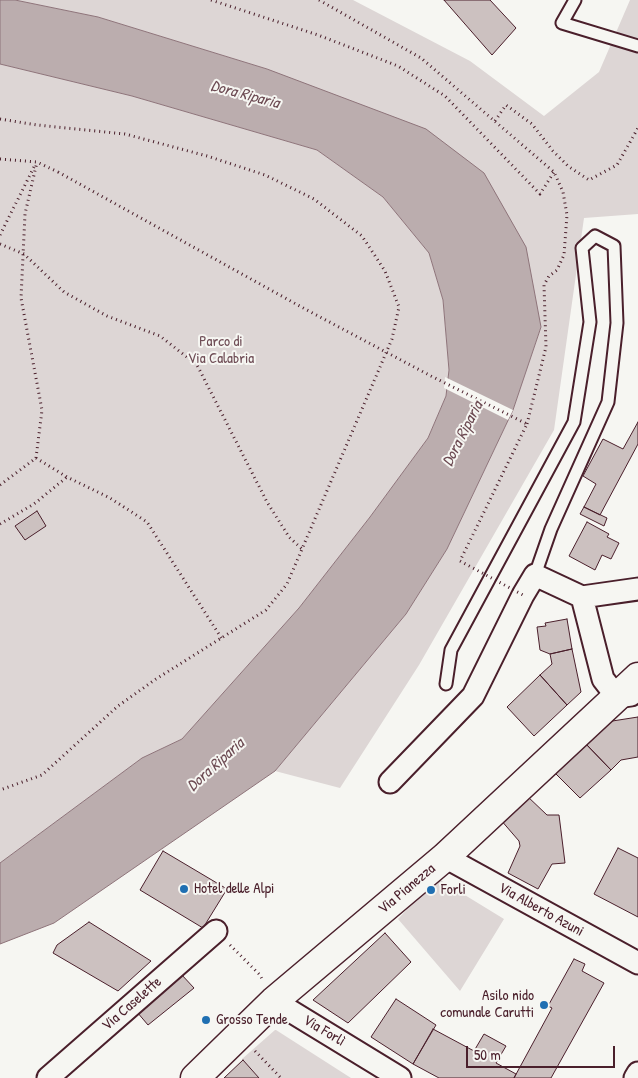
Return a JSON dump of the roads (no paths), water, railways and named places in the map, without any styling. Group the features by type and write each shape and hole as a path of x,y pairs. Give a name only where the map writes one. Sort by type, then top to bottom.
{"street":[{"path":"390,782 473,696 535,574 582,597 638,589"},
{"path":"582,597 603,679 627,695"},
{"name":"Via Pianezza","path":"195,1078 274,1001 445,857 627,695 638,677"},
{"name":"Via Alberto Azuni","path":"445,857 638,964"},
{"name":"Via Caselette","path":"48,1078 216,931"},
{"name":"Via Forlì","path":"274,1001 400,1078"},
{"path":"635,1078 638,1073"}],"lane":[{"path":"575,0 562,23 638,46"},
{"path":"446,684 451,650 574,422 590,322 582,248 595,236 614,246 617,323 608,402 551,529 535,574"}],"water":[{"name":"Dora Riparia","path":"0,0 15,0 98,17 267,69 426,129 484,173 526,247 541,327 513,410 447,549 406,614 275,771 54,923 0,944 0,863 142,758 182,739 299,608 370,517 428,438 446,396 449,370 443,300 429,253 383,197 317,150 132,96 0,64"}],"place":[{"name":"Hotel delle Alpi","path":"184,889"},
{"name":"Forli","path":"431,890"},
{"name":"Asilo nido comunale Carutti","path":"544,1005"},
{"name":"Grosso Tende","path":"206,1020"}],"park label":[{"name":"Parco di Via Calabria","path":"221,350"}]}
